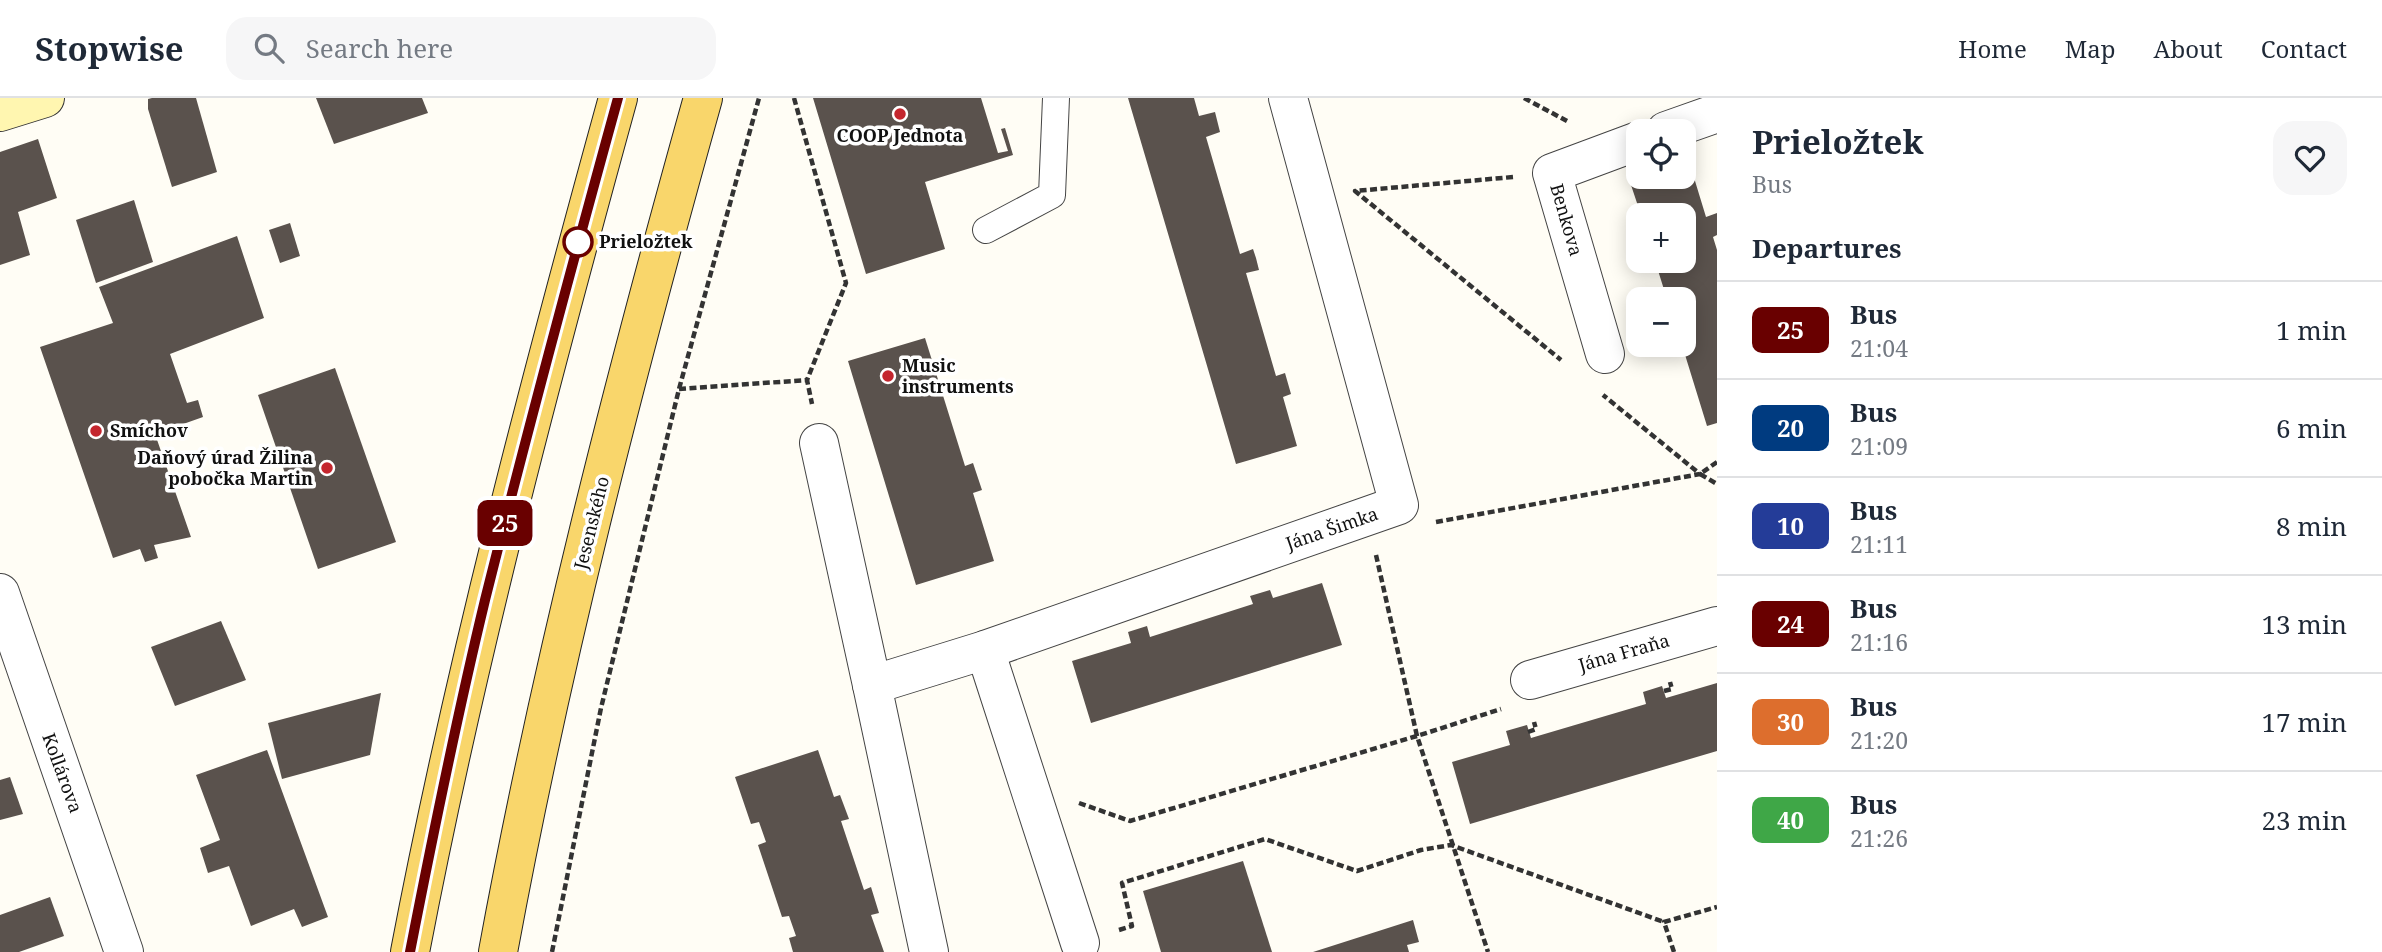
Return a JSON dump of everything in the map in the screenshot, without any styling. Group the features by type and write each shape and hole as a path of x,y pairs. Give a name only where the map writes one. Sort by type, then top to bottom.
{"main road":[{"path":"410,952 445,778 485,602 618,98"},
{"name":"Jesenského","path":"498,952 524,809 583,558 645,305 703,98"}],"street":[{"path":"0,113 45,98"},
{"name":"Jána Šimka","path":"872,685 985,650 1399,505 1288,98"},
{"path":"1696,120 1717,113"},
{"name":"Benkova","path":"1605,354 1552,173 1626,145"},
{"path":"819,443 929,952"},
{"name":"Kollárova","path":"0,593 124,952"},
{"name":"Jána Fraňa","path":"1530,680 1717,626"},
{"path":"985,650 1080,943"}],"lane":[{"path":"986,230 1052,195 1056,98"}],"path":[{"path":"552,952 601,708 679,390 759,98"},
{"path":"794,98 846,283 807,380 819,443"},
{"path":"1552,173 1355,191 1571,368"},
{"path":"679,390 807,380"},
{"path":"1603,395 1700,474 1717,484"},
{"path":"1426,524 1700,474 1717,462"},
{"path":"1068,799 1130,821 1417,736 1488,952"},
{"path":"1080,943 1132,926 1122,884 1265,839 1357,871 1421,850 1451,845 1664,922 1717,907"},
{"path":"1664,922 1674,952"}],"building":[{"path":"196,98 217,172 172,187 148,109 148,99"},
{"path":"316,98 422,98 428,113 334,144"},
{"path":"813,98 981,98 998,153 1008,151 1001,129 1005,128 1013,155 925,182 945,249 866,274"},
{"path":"1128,98 1194,98 1199,116 1215,112 1220,132 1206,137 1240,254 1253,249 1256,258 1259,270 1246,273 1276,376 1285,373 1291,394 1283,397 1297,446 1236,464"},
{"path":"38,139 57,198 18,212 30,255 0,265 0,152"},
{"path":"1696,184 1706,217 1717,213 1717,235 1713,237 1717,250 1717,423 1707,426 1686,357 1696,357 1696,287 1663,287 1659,273 1696,273 1696,203 1637,203 1632,189 1696,189"},
{"path":"134,200 153,262 96,283 76,220"},
{"path":"290,223 300,256 280,263 269,230"},
{"path":"237,236 264,318 170,354 187,403 198,400 203,417 155,434 191,537 154,545 158,558 145,562 140,549 113,558 40,347 113,323 99,287"},
{"path":"925,338 965,466 973,463 982,490 973,493 994,561 916,585 848,361"},
{"name":"Daňový úrad Žilina pobočka Martin","path":"335,368 396,542 318,569 258,395"},
{"path":"1322,583 1342,645 1091,723 1072,661 1131,643 1128,632 1147,626 1150,637 1253,604 1250,596 1270,590 1273,598"},
{"path":"221,621 246,680 175,706 151,647"},
{"path":"1717,683 1717,751 1470,824 1452,762 1510,745 1506,731 1527,725 1531,738 1646,704 1643,692 1662,686 1666,698"},
{"path":"381,693 370,755 282,779 268,723"},
{"path":"267,750 328,917 302,927 294,909 251,926 229,866 208,873 200,848 220,840 196,775"},
{"path":"818,750 834,797 840,795 849,819 841,821 864,890 871,887 879,913 871,915 884,952 793,952 789,938 796,936 789,916 782,917 758,845 766,842 759,822 751,824 735,777"},
{"path":"10,777 23,814 0,820 0,780"},
{"path":"1243,861 1272,952 1161,952 1143,891"},
{"path":"50,897 64,936 19,952 0,952 0,915"},
{"path":"1413,920 1419,942 1407,945 1409,952 1313,952"}],"bus line":[{"name":"25","path":"410,952 445,778 485,602 618,98"}],"place":[{"name":"COOP Jednota","path":"900,114"},
{"name":"Prieložtek","path":"578,242"},
{"name":"Music instruments","path":"888,376"},
{"name":"Smíchov","path":"96,431"},
{"name":"Daňový úrad Žilina pobočka Martin","path":"327,468"}]}
